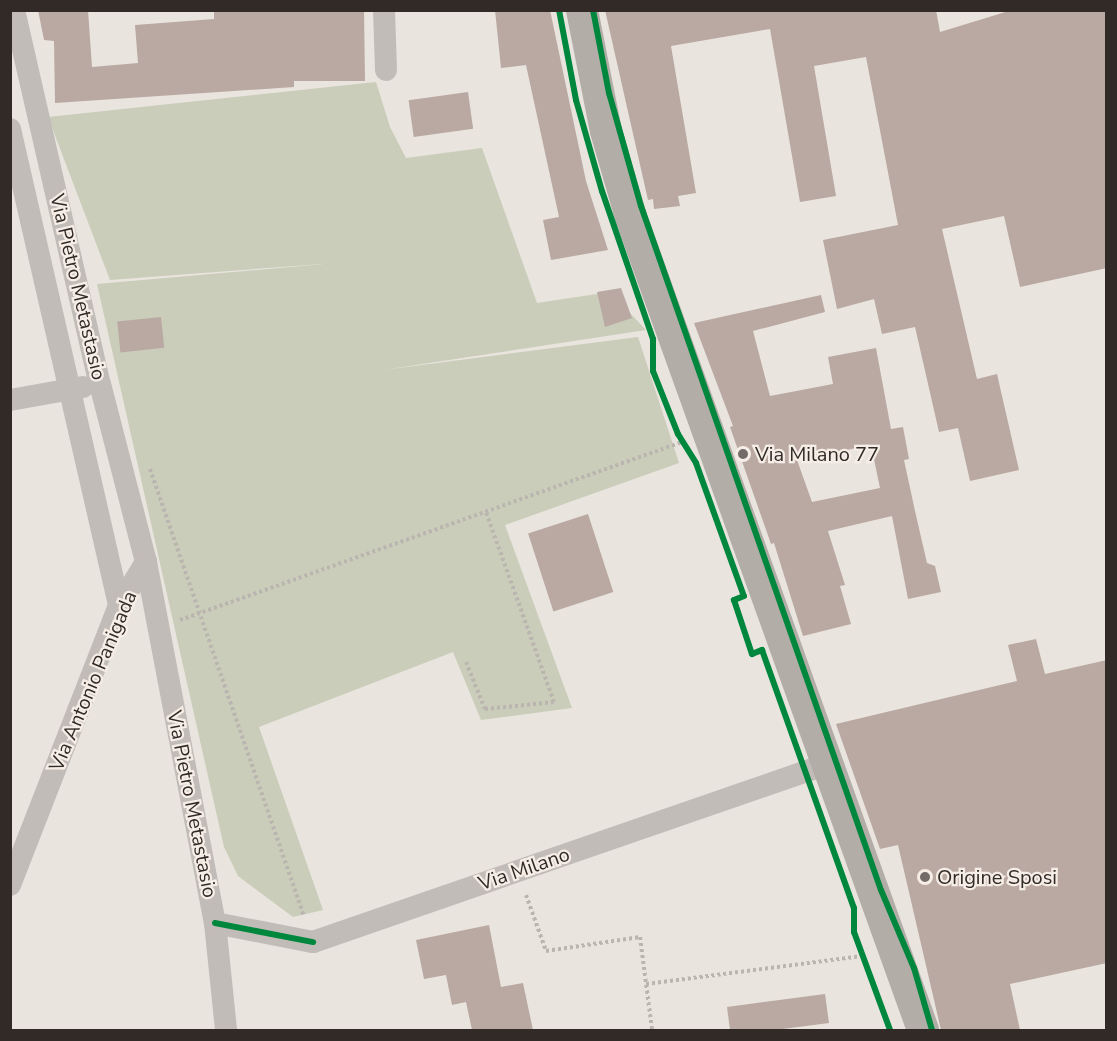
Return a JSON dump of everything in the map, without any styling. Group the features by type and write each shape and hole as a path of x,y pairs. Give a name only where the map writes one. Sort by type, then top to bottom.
{"main road":[{"path":"582,10 606,131 631,217 830,763 923,1030"}],"street":[{"name":"Via Pietro Metastasio","path":"14,10 100,384 146,562"},
{"path":"384,10 386,70"},
{"name":"Via Pietro Metastasio","path":"10,129 119,606"},
{"path":"10,400 100,384"},
{"name":"Via Antonio Panigada","path":"10,885 119,606 146,562"},
{"name":"Via Antonio Panigada","path":"146,562 163,650"},
{"name":"Via Pietro Metastasio","path":"163,650 215,922 226,1030"},
{"name":"Via Milano","path":"313,942 830,763"},
{"path":"215,922 313,942"}],"path":[{"path":"678,434 689,450"},
{"path":"159,627 682,442"},
{"path":"146,458 202,612 313,942"},
{"path":"466,662 485,709 554,702 486,513"},
{"path":"517,871 546,951 640,937 652,1030"},
{"path":"859,948 866,967"},
{"path":"646,984 862,956"}],"green space":[{"path":"376,82 390,127 406,158 482,148 537,303 610,292 646,330 383,370 638,337 679,463 505,525 572,708 481,720 453,652 259,727 323,910 293,917 238,876 224,847 97,284 335,263 110,280 48,117"}],"building":[{"path":"38,10 88,10 92,67 138,63 135,25 214,19 214,10 364,10 365,81 294,81 294,87 55,103 54,41 44,40"},
{"path":"495,10 550,10 586,181 608,250 551,260 543,220 559,217 526,65 501,68"},
{"path":"605,10 936,10 940,32 1012,10 1107,10 1107,268 1020,287 1004,216 942,229 977,379 997,374 1019,470 970,481 958,428 939,432 915,327 882,334 874,299 837,309 823,240 898,225 866,57 814,66 836,196 800,202 770,29 671,46 696,193 678,196 680,206 654,209 653,199 648,200"},
{"path":"468,92 473,129 414,137 409,100"},
{"path":"621,288 632,318 605,327 597,292"},
{"path":"821,295 825,312 753,331 770,396 833,384 828,357 876,348 891,429 903,427 909,459 904,460 915,511 927,563 935,566 941,592 908,599 892,516 828,531 845,585 840,586 851,624 803,636 774,543 771,544 730,427 733,426 694,323","holes":["871,445 880,488 812,502 797,460"]},
{"path":"161,317 164,348 120,352 117,322"},
{"path":"588,514 613,592 553,611 528,533"},
{"path":"1036,639 1045,674 1107,660 1107,963 1010,984 1020,1030 941,1030 898,845 880,849 836,724 1017,681 1008,645"},
{"path":"489,925 501,987 523,983 533,1030 472,1030 466,1002 452,1005 446,975 424,979 416,940"},
{"path":"825,994 829,1023 775,1030 730,1030 727,1007"}],"cycle path":[{"path":"559,10 576,100 602,191 653,339 653,371 678,434 696,463 744,596 734,600 752,654 762,650 854,908 854,932 890,1030"},
{"path":"593,10 609,93 641,206 881,890 914,968 932,1030"},
{"path":"215,923 313,942"}],"place":[{"name":"Via Milano 77","path":"743,454"},
{"name":"Origine Sposi","path":"925,877"}]}
